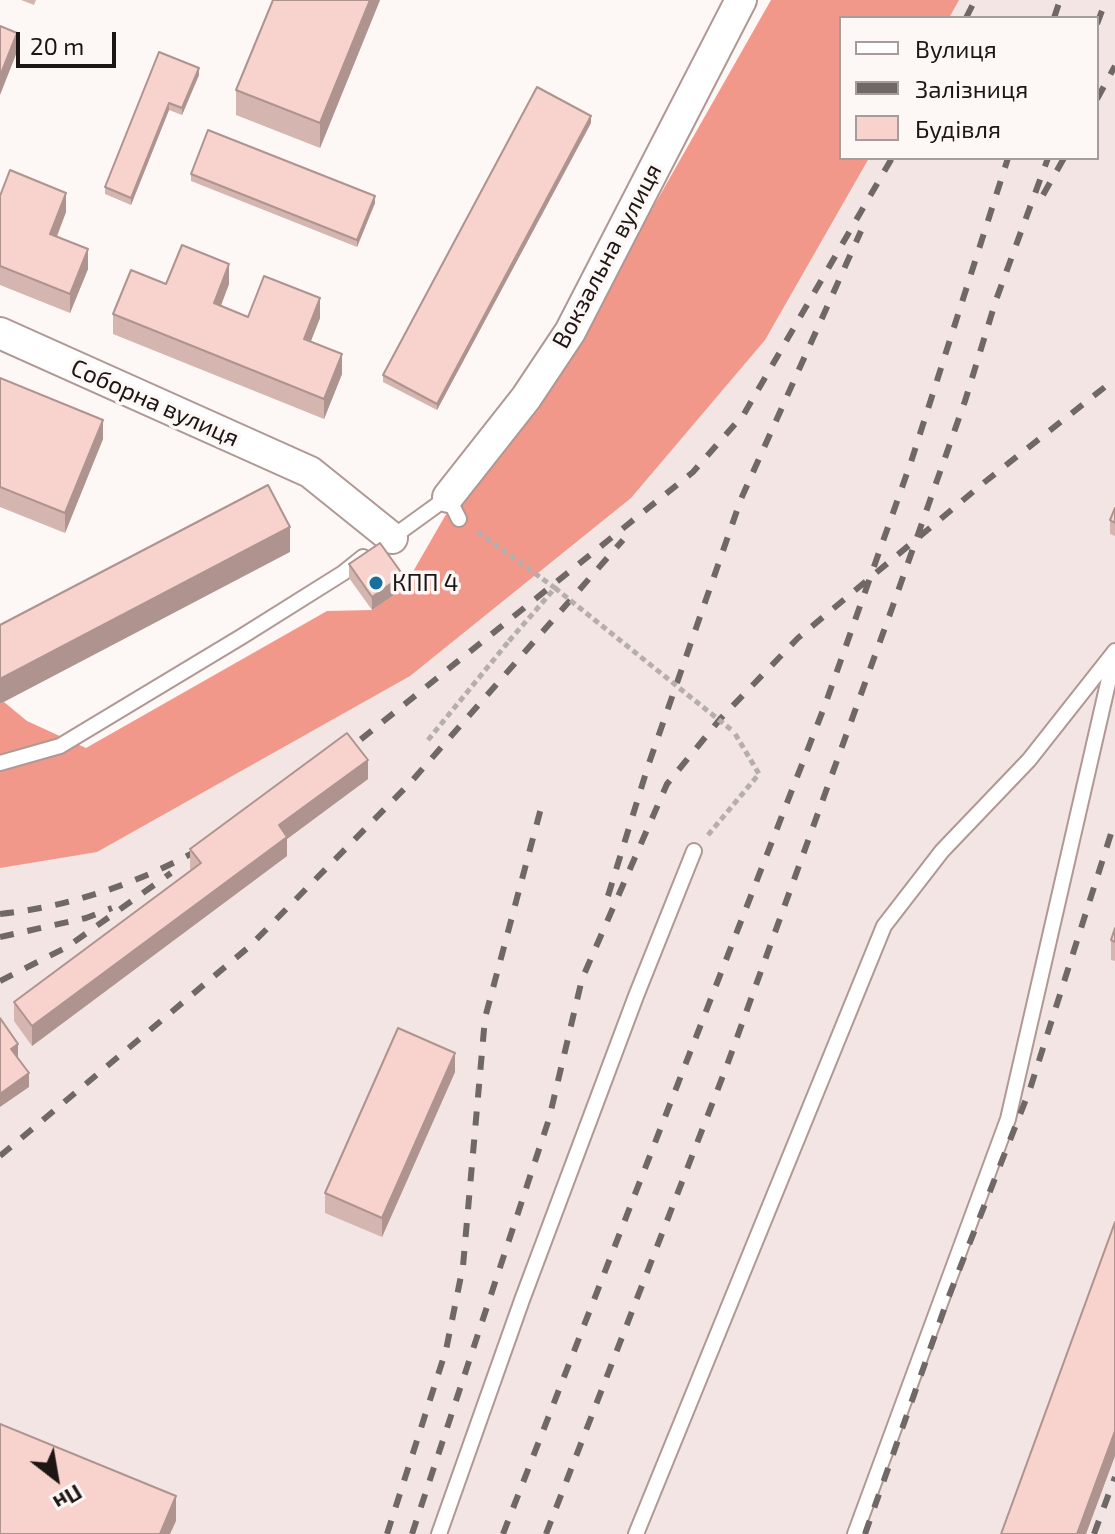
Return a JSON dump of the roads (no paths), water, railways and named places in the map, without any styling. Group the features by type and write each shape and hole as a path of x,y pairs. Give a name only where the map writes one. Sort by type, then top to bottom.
{"street":[{"name":"Вокзальна вулиця","path":"453,508 570,332 741,0"},
{"name":"Соборна вулиця","path":"0,333 310,472 392,538"}],"lane":[{"path":"0,763 60,746 267,621 392,538 453,508"},
{"path":"636,1534 884,926 942,851 1029,760 1115,652"},
{"path":"855,1534 1008,1119 1115,652"},
{"path":"439,1534 522,1300 694,851"}],"railway":[{"path":"967,16 975,0"},
{"path":"1055,16 1060,0"},
{"path":"1099,19 1106,0"},
{"path":"1099,95 1115,66"},
{"path":"339,757 693,472 744,414 891,160"},
{"path":"503,1534 825,705 911,462 1007,160"},
{"path":"546,1534 726,1068 891,611 965,401 996,300 1047,160"},
{"path":"1043,195 1063,160"},
{"path":"608,896 648,766 741,499 861,231"},
{"path":"412,1534 549,1119 582,979 667,784 721,718 798,638 986,481 1115,379"},
{"path":"0,1156 250,946 410,783 623,540"},
{"path":"387,1534 446,1350 463,1266 485,1018 541,808"},
{"path":"865,1534 947,1301 1030,1089 1115,821"},
{"path":"0,914 55,905 108,890 209,844"},
{"path":"0,981 67,947 171,873"},
{"path":"0,937 86,918 112,908"},
{"path":"1094,1534 1115,1477"}],"place":[{"name":"КПП 4","path":"376,583"}]}
